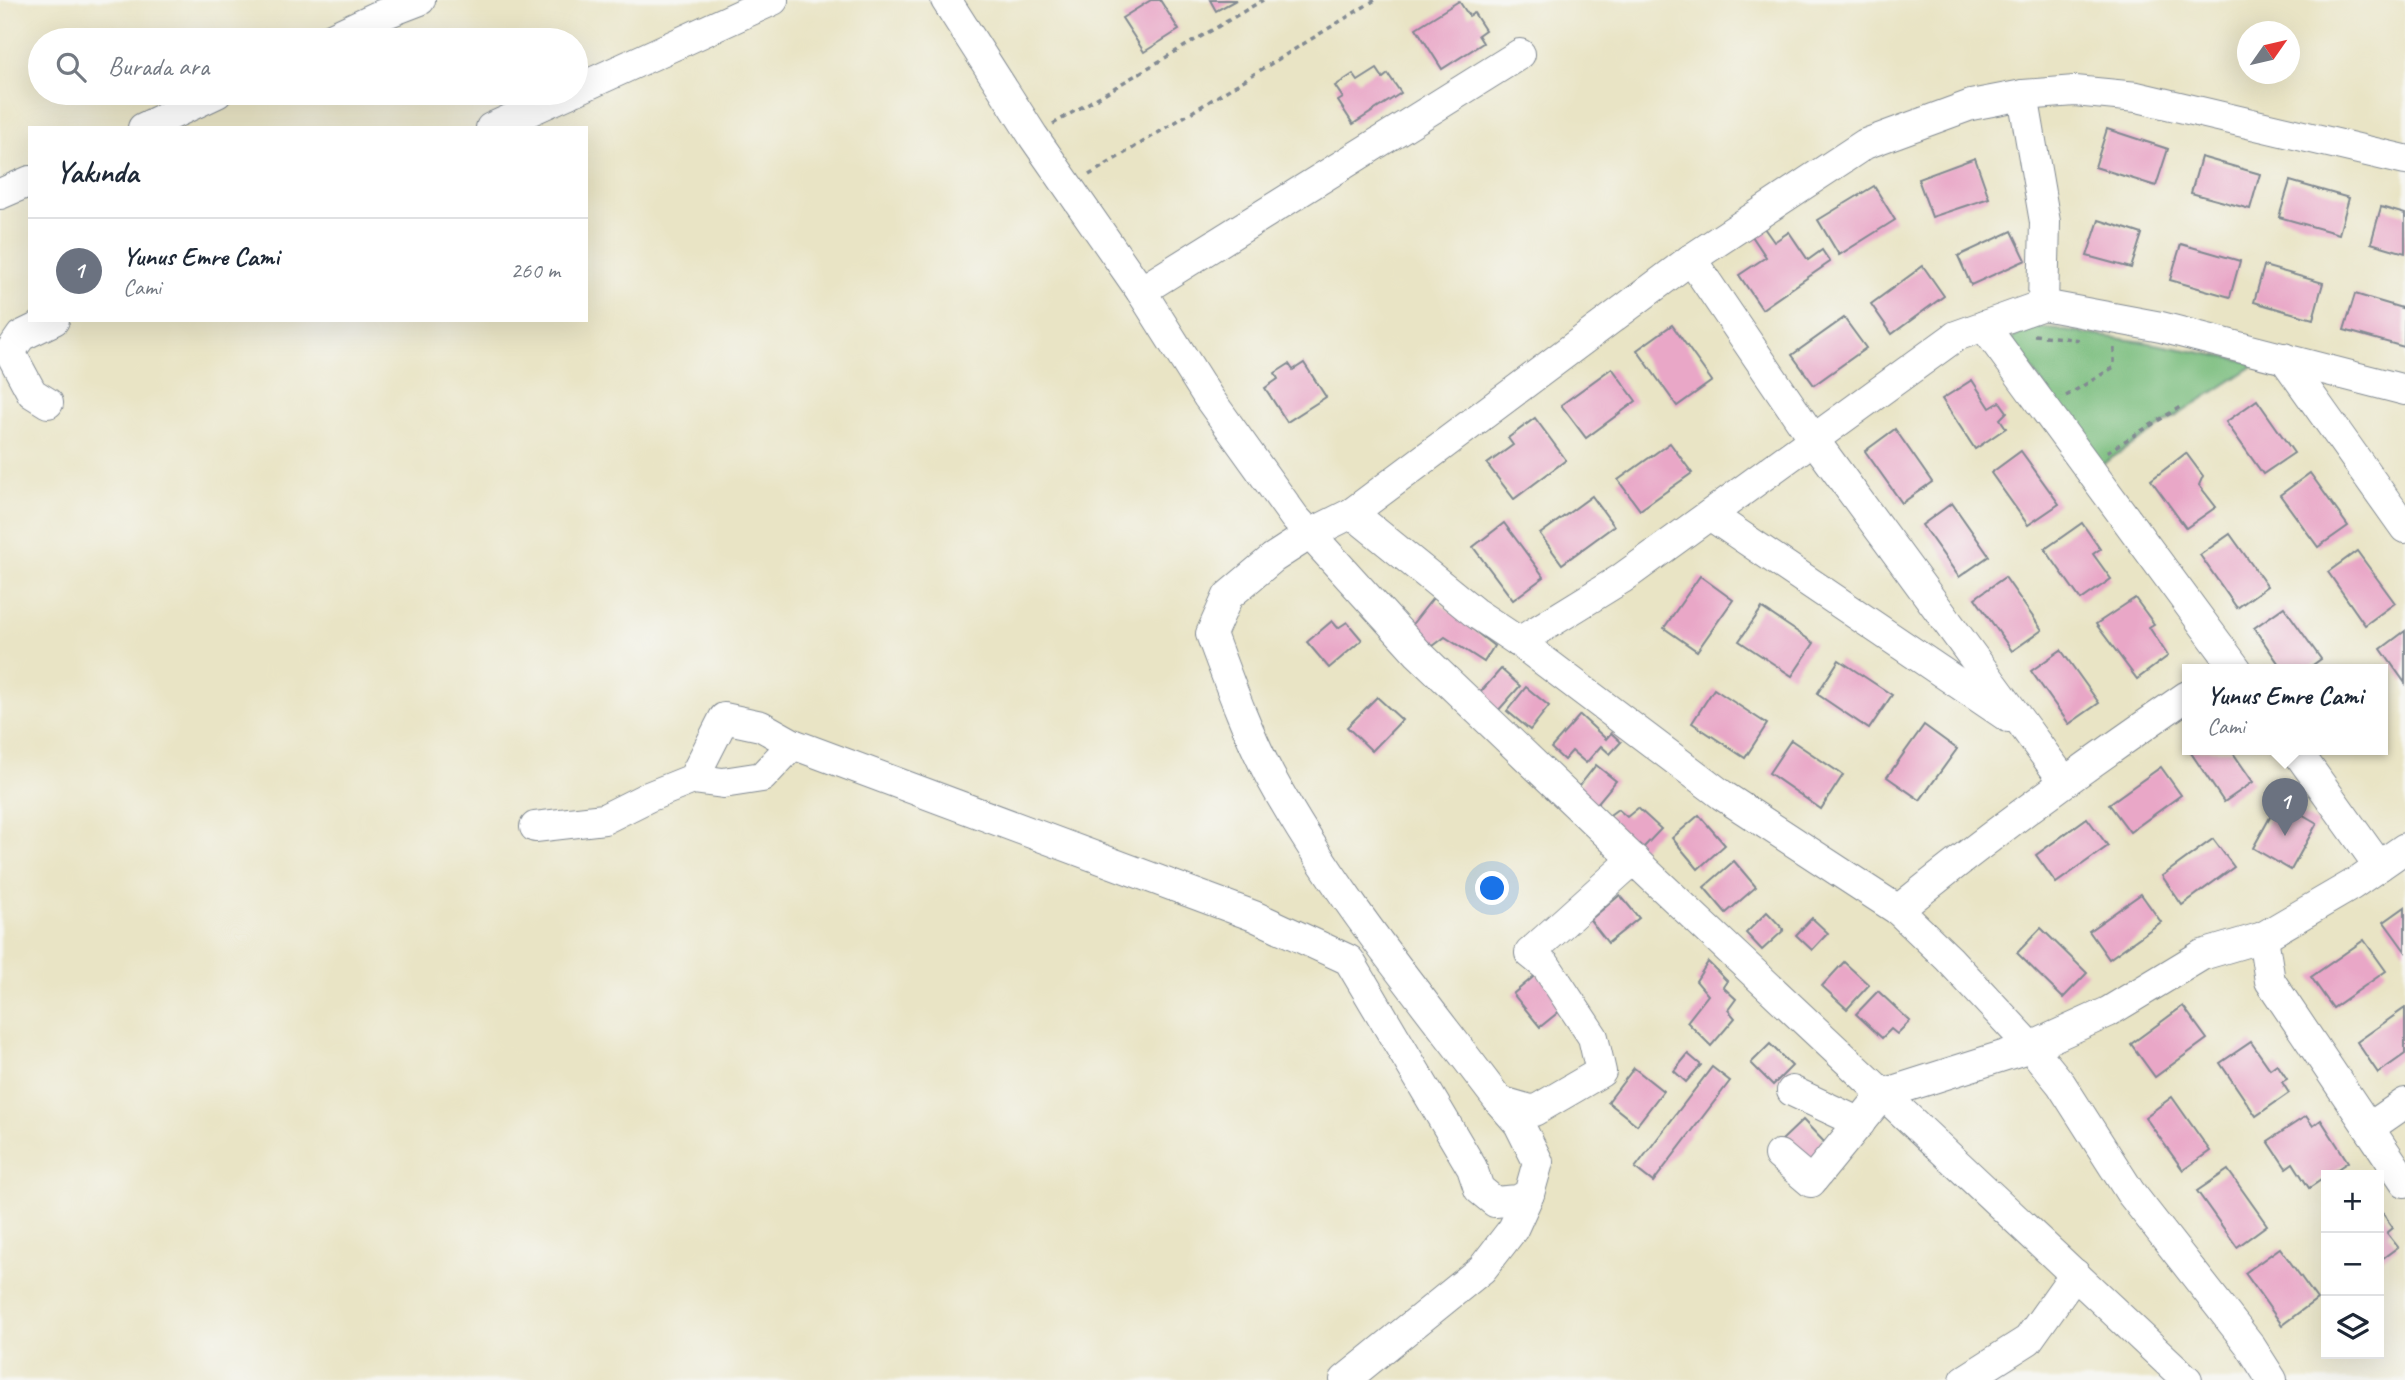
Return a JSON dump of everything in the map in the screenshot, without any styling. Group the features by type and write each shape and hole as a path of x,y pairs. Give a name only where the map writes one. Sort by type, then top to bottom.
{"street":[{"path":"346,28 380,7 420,0"},
{"path":"588,84 773,0"},
{"path":"946,0 1033,136 1141,290 1208,397 1310,534 1418,653 2187,1380"},
{"path":"1141,290 1520,54"},
{"path":"1345,1380 1482,1269 1513,1229 1538,1162 1520,1124 1499,1101 1336,883 1278,788 1235,701 1212,634 1228,596 1273,558 1310,534 1352,513 1691,259 1865,144 1971,105 2023,95 2075,91 2137,97 2405,160"},
{"path":"2023,95 2045,222 2043,305"},
{"path":"146,126 176,105"},
{"path":"495,126 542,105"},
{"path":"0,194 28,182"},
{"path":"1691,259 1814,440 2064,781"},
{"path":"1519,642 1621,579 1956,336 2043,305 2161,327 2405,390"},
{"path":"48,403 32,393 10,352 22,336 50,322"},
{"path":"1984,326 2229,664"},
{"path":"2284,358 2405,528"},
{"path":"1352,513 1474,612 1519,642 1722,795 1898,910 1949,959 2031,1047 2061,1084 2130,1192 2249,1344 2272,1380"},
{"path":"1710,515 2026,729"},
{"path":"1898,910 1979,844 2182,699"},
{"path":"693,779 724,718 761,726 793,744 1254,916 1349,960 1472,1168 1479,1189 1495,1202 1518,1200 1528,1194"},
{"path":"535,827 604,819 693,779 723,783 762,777 793,744"},
{"path":"2300,755 2379,866"},
{"path":"1779,1155 1811,1182 1883,1094 2031,1047 2108,1012 2202,954 2263,937 2352,885 2405,848"},
{"path":"1499,1101 1534,1111 1601,1072 1593,1037 1546,966 1530,953 1634,859"},
{"path":"2263,937 2270,981 2405,1182"},
{"path":"1792,1091 1860,1123"},
{"path":"2369,1128 2405,1103"},
{"path":"1965,1380 2028,1340 2076,1274"}],"path":[{"path":"1033,136 1263,0"},
{"path":"1069,187 1375,0"},
{"path":"2031,335 2086,340"},
{"path":"2061,398 2114,367 2114,342"},
{"path":"2102,455 2180,407"}],"green space":[{"path":"2029,326 2144,342 2258,363 2101,465 2011,340"}],"building":[{"path":"1151,0 1160,0 1179,30 1144,52 1122,18"},
{"path":"1210,0 1236,0 1216,11"},
{"path":"1459,1 1469,16 1474,13 1485,30 1478,35 1483,43 1442,69 1416,28"},
{"path":"1377,69 1383,78 1388,74 1401,93 1353,124 1338,101 1343,98 1335,86 1353,74 1358,81"},
{"path":"2107,129 2168,149 2156,186 2095,167"},
{"path":"2201,157 2260,174 2250,209 2191,193"},
{"path":"1975,158 1989,198 1932,217 1918,179"},
{"path":"2290,181 2349,198 2339,234 2279,217"},
{"path":"1874,186 1895,220 1839,255 1818,220"},
{"path":"2381,207 2405,214 2405,253 2371,243"},
{"path":"2099,220 2142,234 2131,268 2087,256"},
{"path":"1764,228 1774,242 1789,232 1808,260 1822,250 1830,262 1762,309 1739,275 1766,257 1752,236"},
{"path":"2012,231 2026,260 1971,285 1958,256"},
{"path":"2181,244 2240,261 2230,297 2170,280"},
{"path":"1923,266 1944,296 1892,334 1871,304"},
{"path":"2264,266 2323,283 2313,319 2254,302"},
{"path":"2355,294 2405,309 2404,347 2344,330"},
{"path":"1844,318 1866,348 1814,385 1792,355"},
{"path":"1672,325 1712,381 1677,406 1637,350"},
{"path":"1304,363 1326,397 1287,422 1265,388 1278,379 1275,373 1289,364 1293,370"},
{"path":"1612,368 1636,401 1586,438 1561,405"},
{"path":"1972,380 1990,408 2000,402 2007,412 2000,419 2006,428 1975,449 1942,399"},
{"path":"2257,400 2294,453 2263,474 2226,422"},
{"path":"1535,418 1566,460 1514,499 1487,464 1513,445 1508,438"},
{"path":"1895,429 1932,482 1902,503 1865,451"},
{"path":"1670,443 1692,473 1640,510 1618,480"},
{"path":"2021,451 2059,504 2028,525 1991,473"},
{"path":"2186,453 2203,476 2199,485 2216,507 2186,528 2151,480"},
{"path":"2310,473 2348,526 2318,547 2280,495"},
{"path":"1592,496 1614,526 1562,564 1540,534"},
{"path":"1952,503 1989,556 1959,577 1922,525"},
{"path":"1504,523 1544,577 1513,600 1473,547"},
{"path":"2082,523 2100,549 2093,554 2111,579 2081,600 2045,549"},
{"path":"2230,534 2267,586 2237,608 2200,555"},
{"path":"2357,551 2395,603 2365,625 2328,572"},
{"path":"1700,576 1733,600 1697,651 1664,628"},
{"path":"2005,577 2042,630 2012,651 1975,598"},
{"path":"1433,598 1494,646 1484,662 1445,637 1433,646 1410,627"},
{"path":"2135,598 2154,624 2149,627 2168,656 2137,679 2096,624"},
{"path":"2284,607 2321,659 2314,664 2279,664 2254,628"},
{"path":"1762,608 1814,643 1792,676 1739,641"},
{"path":"1332,621 1338,628 1347,622 1362,640 1329,668 1307,642"},
{"path":"2405,631 2405,683 2381,649"},
{"path":"2061,650 2099,703 2069,724 2031,671"},
{"path":"1839,660 1892,695 1869,729 1817,694"},
{"path":"1501,669 1520,686 1497,712 1478,695"},
{"path":"1526,687 1549,706 1530,730 1507,711"},
{"path":"1714,689 1767,724 1745,758 1692,723"},
{"path":"1377,697 1402,720 1372,751 1347,727"},
{"path":"1580,715 1606,739 1611,733 1621,742 1610,754 1601,746 1586,763 1572,751 1564,760 1551,748"},
{"path":"1924,725 1957,749 1920,800 1887,777"},
{"path":"1791,740 1843,775 1821,809 1769,773"},
{"path":"2192,755 2234,755 2253,782 2224,802"},
{"path":"1596,765 1616,781 1596,805 1577,789"},
{"path":"2161,767 2181,795 2130,832 2109,804"},
{"path":"2279,801 2317,823 2291,870 2253,848"},
{"path":"1638,808 1661,829 1642,849 1607,817 1618,809 1627,817"},
{"path":"1699,815 1725,845 1698,869 1672,838"},
{"path":"2087,818 2108,846 2056,883 2036,855"},
{"path":"2213,839 2234,867 2182,905 2162,876"},
{"path":"1734,861 1756,887 1726,913 1704,887"},
{"path":"2141,894 2161,922 2109,959 2089,931"},
{"path":"1620,895 1639,918 1608,943 1590,920"},
{"path":"2405,907 2405,951 2384,922"},
{"path":"1767,912 1784,930 1762,950 1746,933"},
{"path":"1812,918 1828,933 1812,950 1796,935"},
{"path":"2041,928 2087,973 2063,998 2017,953"},
{"path":"2364,940 2386,971 2333,1008 2311,977"},
{"path":"1708,962 1727,981 1723,987 1736,999 1728,1010 1735,1018 1711,1046 1687,1022 1708,995 1696,981"},
{"path":"1844,962 1869,985 1847,1009 1822,986"},
{"path":"1538,973 1566,1006 1540,1027 1513,994"},
{"path":"1878,991 1910,1021 1897,1034 1891,1029 1882,1038 1856,1014"},
{"path":"2183,1006 2207,1039 2155,1077 2131,1044"},
{"path":"2405,1008 2405,1054 2378,1073 2357,1042"},
{"path":"2251,1042 2270,1069 2277,1064 2287,1079 2282,1082 2289,1093 2256,1116 2220,1063"},
{"path":"1770,1044 1792,1066 1773,1085 1751,1063"},
{"path":"1688,1054 1701,1065 1686,1082 1674,1071"},
{"path":"1712,1067 1730,1081 1653,1182 1635,1168"},
{"path":"1634,1068 1663,1091 1637,1125 1608,1102"},
{"path":"2172,1097 2210,1151 2183,1170 2145,1117"},
{"path":"2306,1116 2313,1126 2321,1120 2348,1162 2336,1170 2321,1170 2321,1180 2309,1188 2293,1163 2286,1168 2268,1141"},
{"path":"1803,1120 1829,1147 1806,1168 1781,1141"},
{"path":"2228,1170 2267,1225 2237,1247 2197,1191"},
{"path":"2384,1215 2393,1228 2387,1233 2398,1247 2384,1257"},
{"path":"2280,1248 2317,1299 2282,1325 2245,1273"}],"place":[{"name":"Yunus Emre Cami","path":"2285,836"}]}
